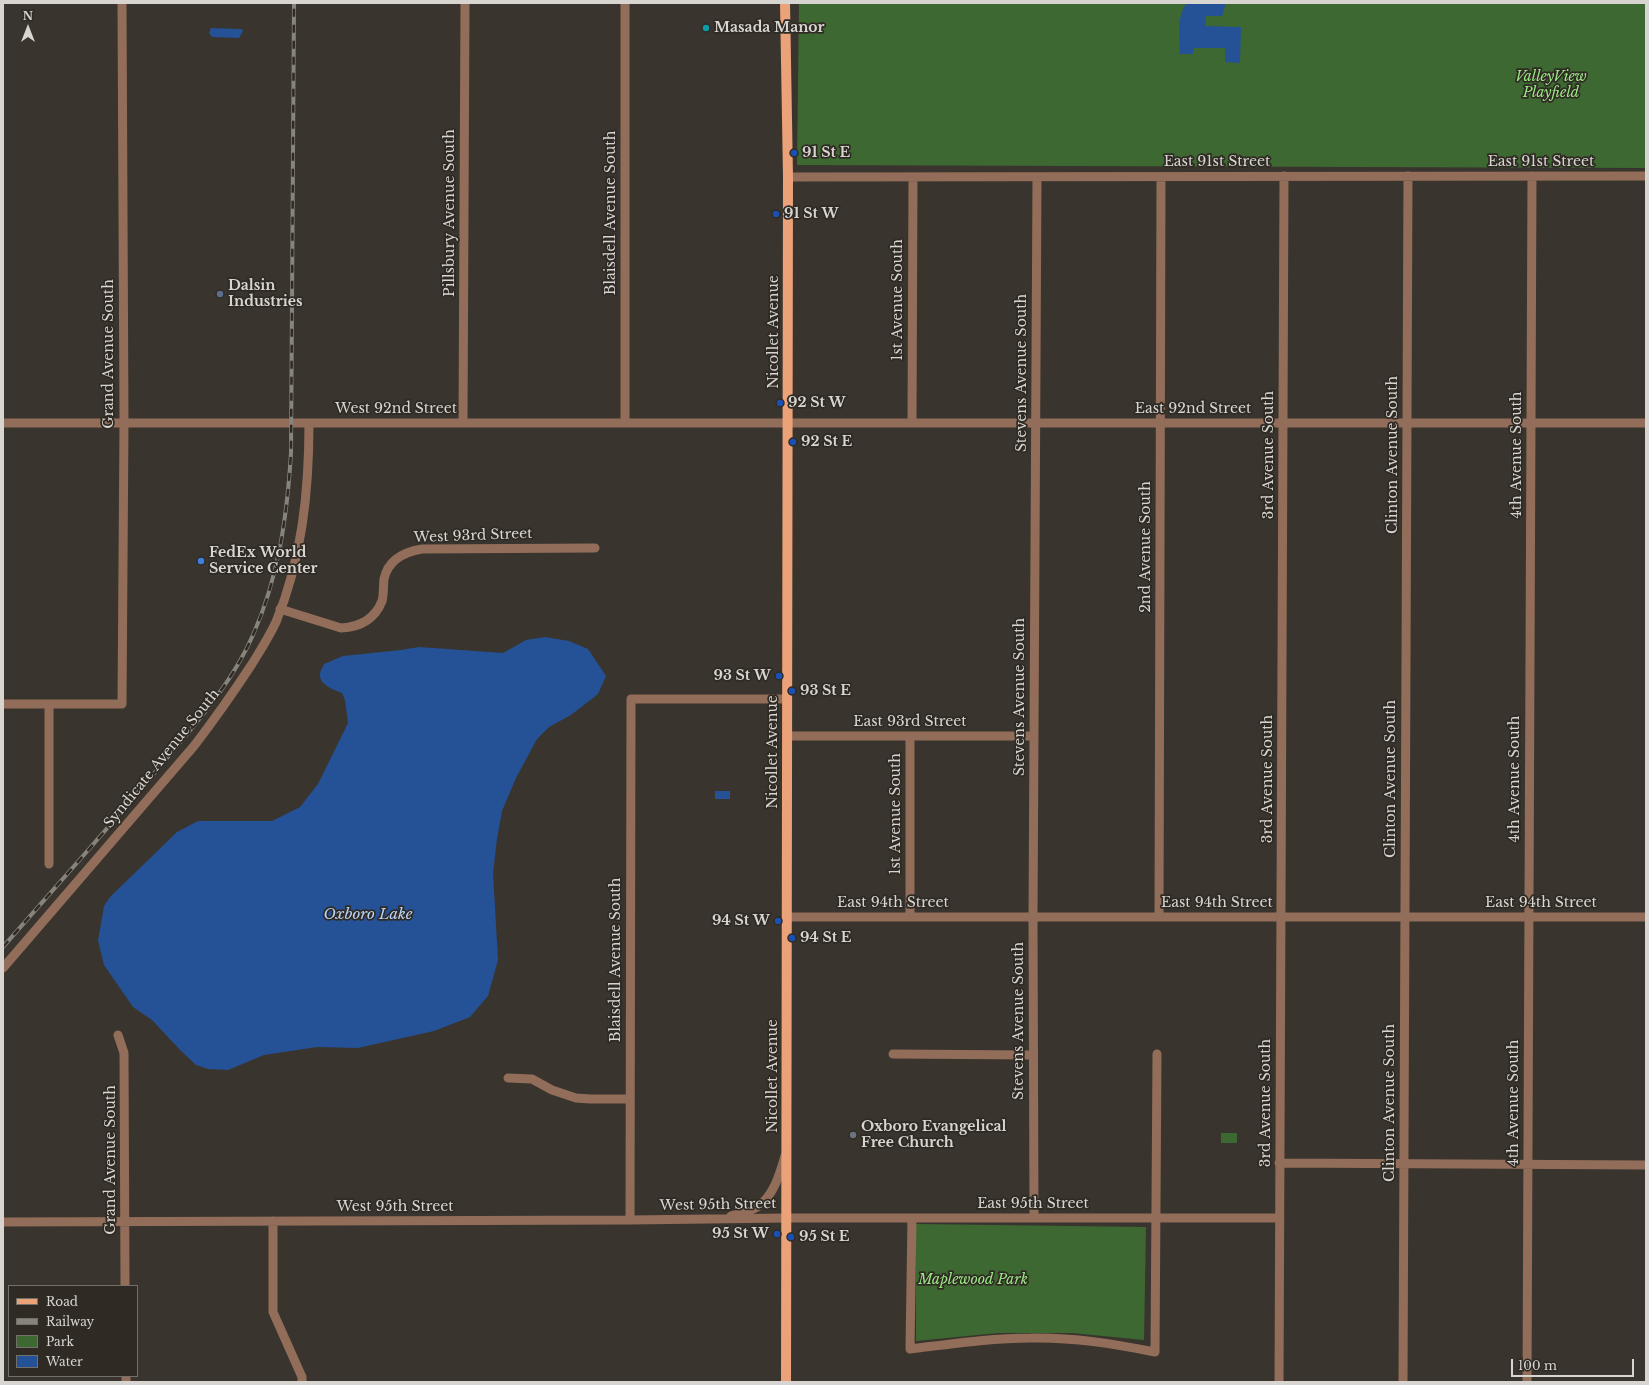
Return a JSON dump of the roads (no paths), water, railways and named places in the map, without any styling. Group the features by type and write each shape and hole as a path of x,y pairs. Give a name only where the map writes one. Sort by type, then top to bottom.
{"main road":[{"name":"Nicollet Avenue","path":"785,3 788,177 786,1382"}],"street":[{"name":"Grand Avenue South","path":"49,704 122,704 124,423 122,3"},
{"name":"Pillsbury Avenue South","path":"463,423 465,3"},
{"name":"Blaisdell Avenue South","path":"625,3 625,422"},
{"name":"3rd Avenue South","path":"1279,1382 1284,176"},
{"name":"Clinton Avenue South","path":"1403,1382 1408,176"},
{"name":"4th Avenue South","path":"1527,1382 1532,176"},
{"name":"East 91st Street","path":"788,177 1646,176"},
{"name":"1st Avenue South","path":"912,423 913,177"},
{"name":"Stevens Avenue South","path":"1034,1218 1032,1055 1037,177"},
{"name":"2nd Avenue South","path":"1159,917 1161,177"},
{"name":"West 92nd Street","path":"3,423 788,422"},
{"name":"East 92nd Street","path":"788,422 1646,423"},
{"name":"Syndicate Avenue South","path":"3,968 168,776 219,714 267,640 289,583 299,544 306,504 309,464 309,423"},
{"name":"West 93rd Street","path":"280,609 341,628 362,624 371,618 378,610 382,600 384,579 394,560 402,554 412,550 595,548"},
{"name":"Blaisdell Avenue South","path":"630,1220 631,699 787,699"},
{"path":"3,704 49,704 49,864"},
{"name":"East 93rd Street","path":"787,736 1034,736"},
{"name":"1st Avenue South","path":"910,736 910,917"},
{"name":"East 94th Street","path":"787,917 1646,917"},
{"name":"Grand Avenue South","path":"118,1035 124,1053 126,1285"},
{"path":"893,1054 1032,1055"},
{"path":"912,1218 910,1349 991,1339 1033,1338 1074,1339 1108,1343 1155,1352 1157,1054"},
{"path":"508,1078 532,1079 552,1090 576,1098 630,1099"},
{"path":"719,1219 750,1210 761,1205 774,1188 787,1152"},
{"path":"1279,1163 1646,1165"},
{"name":"West 95th Street","path":"3,1222 630,1220 786,1218"},
{"name":"East 95th Street","path":"786,1218 1279,1218"},
{"path":"273,1221 274,1312 302,1377 302,1382"}],"water":[{"path":"1187,3 1226,3 1222,16 1206,16 1205,26 1241,27 1240,63 1225,62 1225,48 1194,48 1193,54 1180,54 1180,21 1181,14"},
{"path":"211,28 242,29 243,31 239,38 212,37 209,33"},
{"name":"Oxboro Lake","path":"545,637 569,641 588,649 606,676 598,694 571,715 549,727 537,739 516,778 502,811 493,873 498,960 488,996 470,1017 434,1031 358,1048 317,1047 264,1055 228,1070 208,1069 196,1065 152,1020 133,1007 104,965 98,941 104,906 110,897 177,832 198,821 272,821 300,807 318,784 348,723 345,700 342,693 324,684 320,678 320,673 324,664 343,656 419,647 503,653 526,640"},
{"path":"715,791 730,791 730,799 715,799"}],"railway":[{"path":"3,947 127,806 214,700 245,652 262,613 269,591 284,523 291,453 294,3"}],"place":[{"name":"Masada Manor","path":"706,28"},
{"name":"91 St E","path":"794,153"},
{"name":"91 St W","path":"776,214"},
{"name":"Dalsin Industries","path":"220,294"},
{"name":"92 St W","path":"780,403"},
{"name":"92 St E","path":"793,442"},
{"name":"FedEx World Service Center","path":"201,561"},
{"name":"93 St W","path":"779,676"},
{"name":"93 St E","path":"792,691"},
{"name":"94 St W","path":"778,921"},
{"name":"94 St E","path":"792,938"},
{"name":"Oxboro Evangelical Free Church","path":"853,1135"},
{"name":"95 St W","path":"777,1234"},
{"name":"95 St E","path":"791,1237"}],"park label":[{"name":"ValleyView Playfield","path":"1551,86"},
{"name":"Maplewood Park","path":"973,1280"}]}
